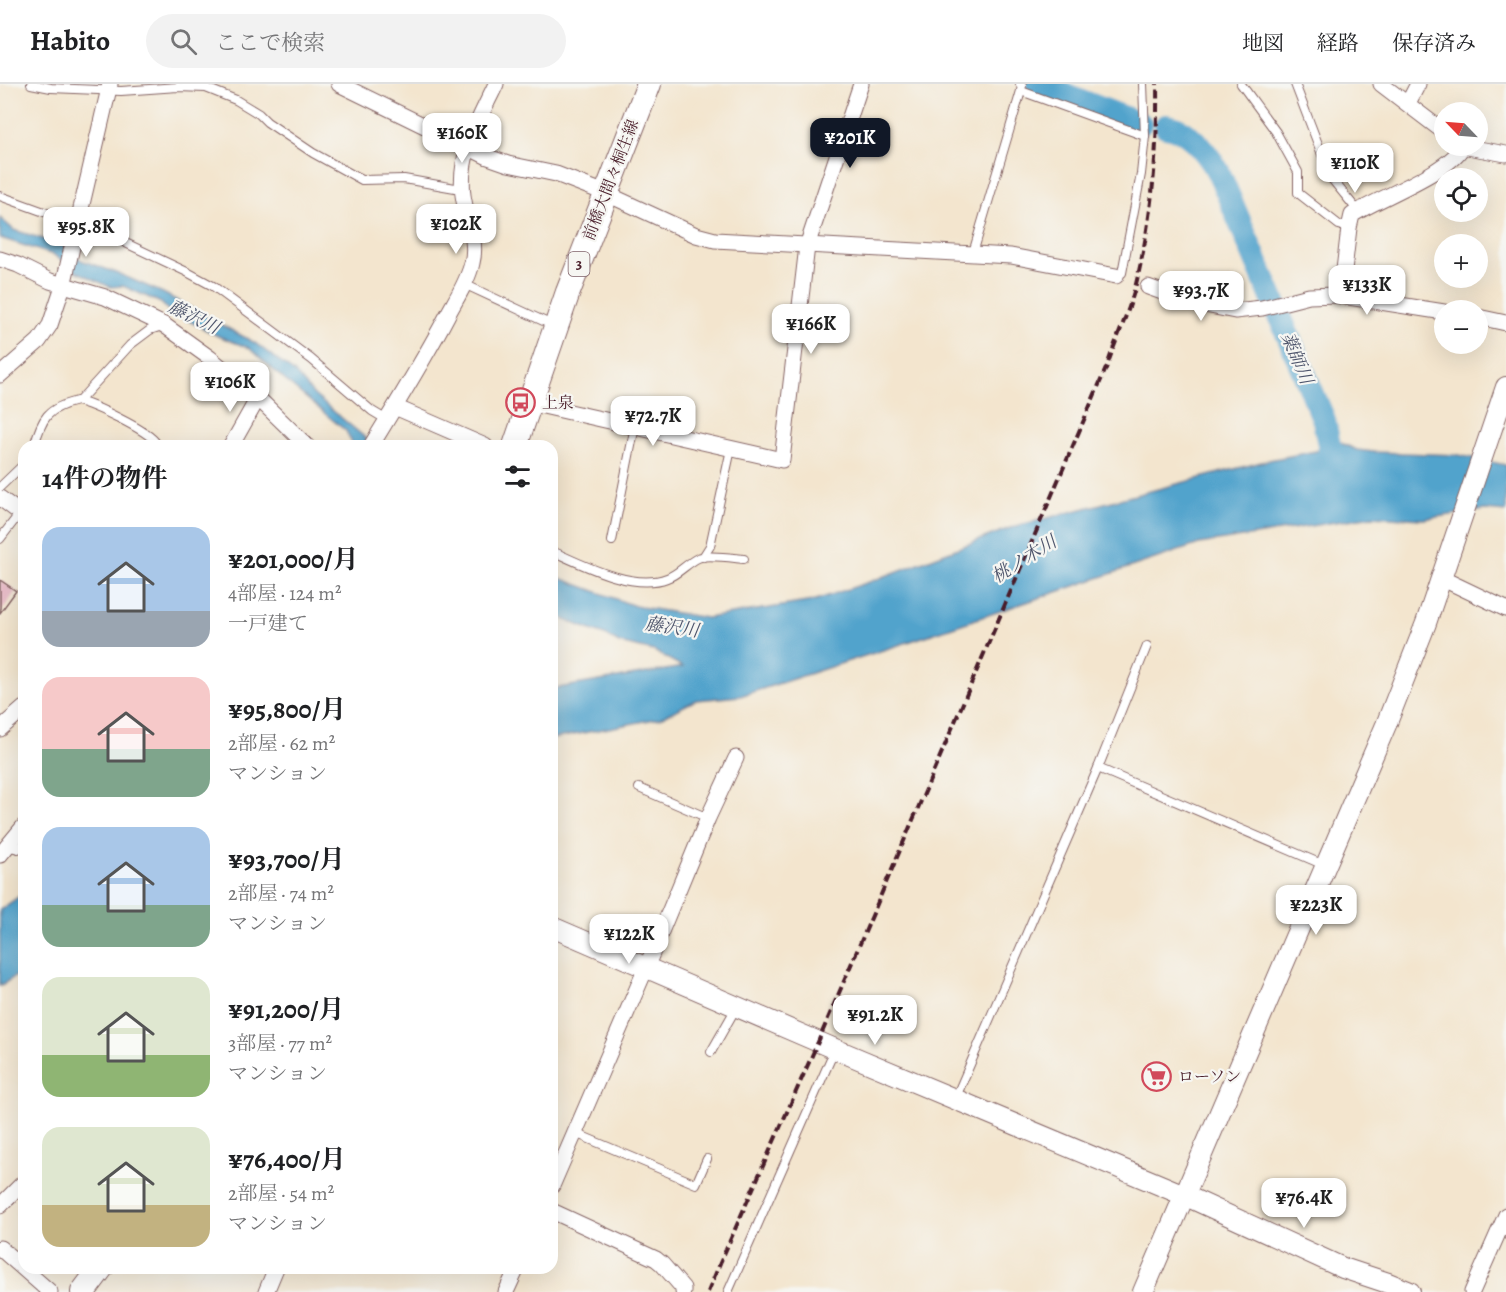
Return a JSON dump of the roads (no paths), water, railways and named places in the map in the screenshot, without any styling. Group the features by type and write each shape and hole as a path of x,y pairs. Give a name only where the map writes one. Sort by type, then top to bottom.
{"main road":[{"name":"前橋大間々桐生線","path":"517,440 605,193 649,84"},
{"path":"83,1292 96,1274"}],"street":[{"path":"339,84 466,147 507,164 556,174 605,193 696,235 715,240 973,253 1030,259 1116,276"},
{"path":"375,440 464,284 472,262 474,244 462,187 466,147 496,84"},
{"path":"530,403 782,460 807,246 861,84"},
{"path":"1381,84 1434,124"},
{"path":"1408,104 1418,84"},
{"path":"0,375 15,364 50,325 78,225 110,87"},
{"path":"1488,151 1506,154"},
{"path":"1341,295 1348,228 1352,215 1443,166 1456,156"},
{"path":"0,259 105,297 164,325 210,358 258,398 301,440"},
{"path":"1148,287 1210,307 1235,311 1262,308 1309,297 1341,295 1434,310"},
{"path":"1488,319 1506,323"},
{"path":"1143,1292 1386,725 1444,571 1506,387"},
{"path":"234,440 258,398"},
{"path":"395,407 471,440"},
{"path":"1444,571 1506,609"},
{"path":"0,729 18,713"},
{"path":"558,1172 708,818 736,758"},
{"path":"4,850 18,833"},
{"path":"558,930 834,1049 1184,1195 1343,1268 1410,1292"},
{"path":"0,1206 18,1188"},
{"path":"558,1214 656,1259 679,1283 683,1292"},
{"path":"1472,1292 1506,1215"},
{"path":"0,1248 18,1264"},
{"path":"30,1274 50,1292"},
{"path":"266,1292 274,1274"},
{"path":"506,1292 514,1274"}],"lane":[{"path":"31,84 51,88 206,88 236,100 313,153 362,180 404,179 455,188 462,187"},
{"path":"1116,276 1122,273 1132,227 1146,136 1143,84"},
{"path":"1241,84 1276,132 1298,172 1299,193 1339,225 1348,228"},
{"path":"1295,84 1331,178 1358,211"},
{"path":"973,253 1020,87 1146,136"},
{"path":"0,196 78,225 187,272 213,286 311,359 384,424"},
{"path":"464,284 556,327"},
{"path":"79,401 130,345 150,330 164,325"},
{"path":"36,440 40,424 47,415 69,403 79,401 135,427 153,440"},
{"path":"612,541 635,426"},
{"path":"558,553 614,576 639,581 667,579 703,556 710,546 731,449"},
{"path":"0,487 18,470"},
{"path":"0,539 10,508"},
{"path":"703,556 744,559"},
{"path":"955,1100 1098,768 1147,646"},
{"path":"1098,768 1326,865"},
{"path":"639,788 708,818"},
{"path":"711,1052 737,1006"},
{"path":"728,1292 834,1049"},
{"path":"575,1133 696,1184 707,1160"}],"water":[{"name":"藤沢川","path":"0,218 14,230 62,245 74,252 81,260 163,293 255,343 296,374 314,395 368,440 350,440 346,431 249,348 218,336 168,310 161,303 123,286 110,287 74,270 54,255 0,238"},
{"path":"1327,433 1334,434 1341,443 1357,450 1459,455 1506,465 1506,512 1485,510 1423,519 1372,516 1199,544 740,696 696,700 660,718 558,738 558,688 683,667 654,651 619,643 565,620 558,614 558,577 635,606 707,618 813,601 1013,527 1269,460 1321,450"},
{"path":"18,897 18,975 0,986 0,910"}],"waterway":[{"name":"薬師川","path":"1037,84 1140,124"},
{"name":"薬師川","path":"1166,126 1190,136 1203,149 1218,171 1324,420 1333,465"}],"railway":[{"path":"708,1292 818,1042 1107,366 1126,315 1142,259 1150,210 1155,160 1157,84"}],"place":[{"name":"上泉","path":"521,403"},
{"name":"ローソン","path":"1157,1077"}],"water label":[{"name":"桃ノ木川","path":"1024,559"}]}
